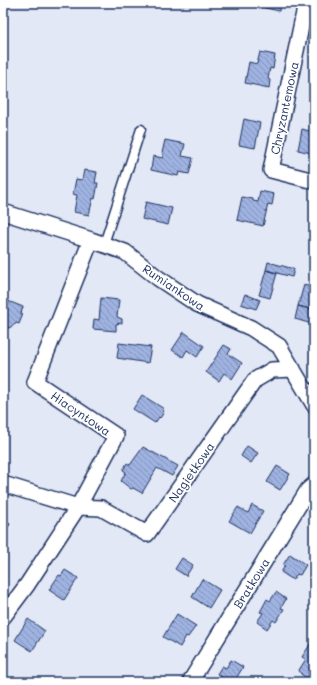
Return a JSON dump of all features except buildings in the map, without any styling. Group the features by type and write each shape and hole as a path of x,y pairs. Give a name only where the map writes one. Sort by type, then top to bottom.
{"street":[{"name":"Chryzantemowa","path":"306,3 271,170 314,181"},
{"name":"Rumiankowa","path":"3,212 125,252 158,278 197,304 251,328 278,346 314,405"},
{"name":"Hiacyntowa","path":"3,618 78,507 116,436 35,382 97,242"},
{"name":"Nagietkowa","path":"78,507 101,508 147,534 255,380 272,370 293,370"},
{"path":"3,484 78,507"},
{"name":"Bratkowa","path":"190,682 308,490 314,485"}],"lane":[{"path":"97,242 140,129"}]}
